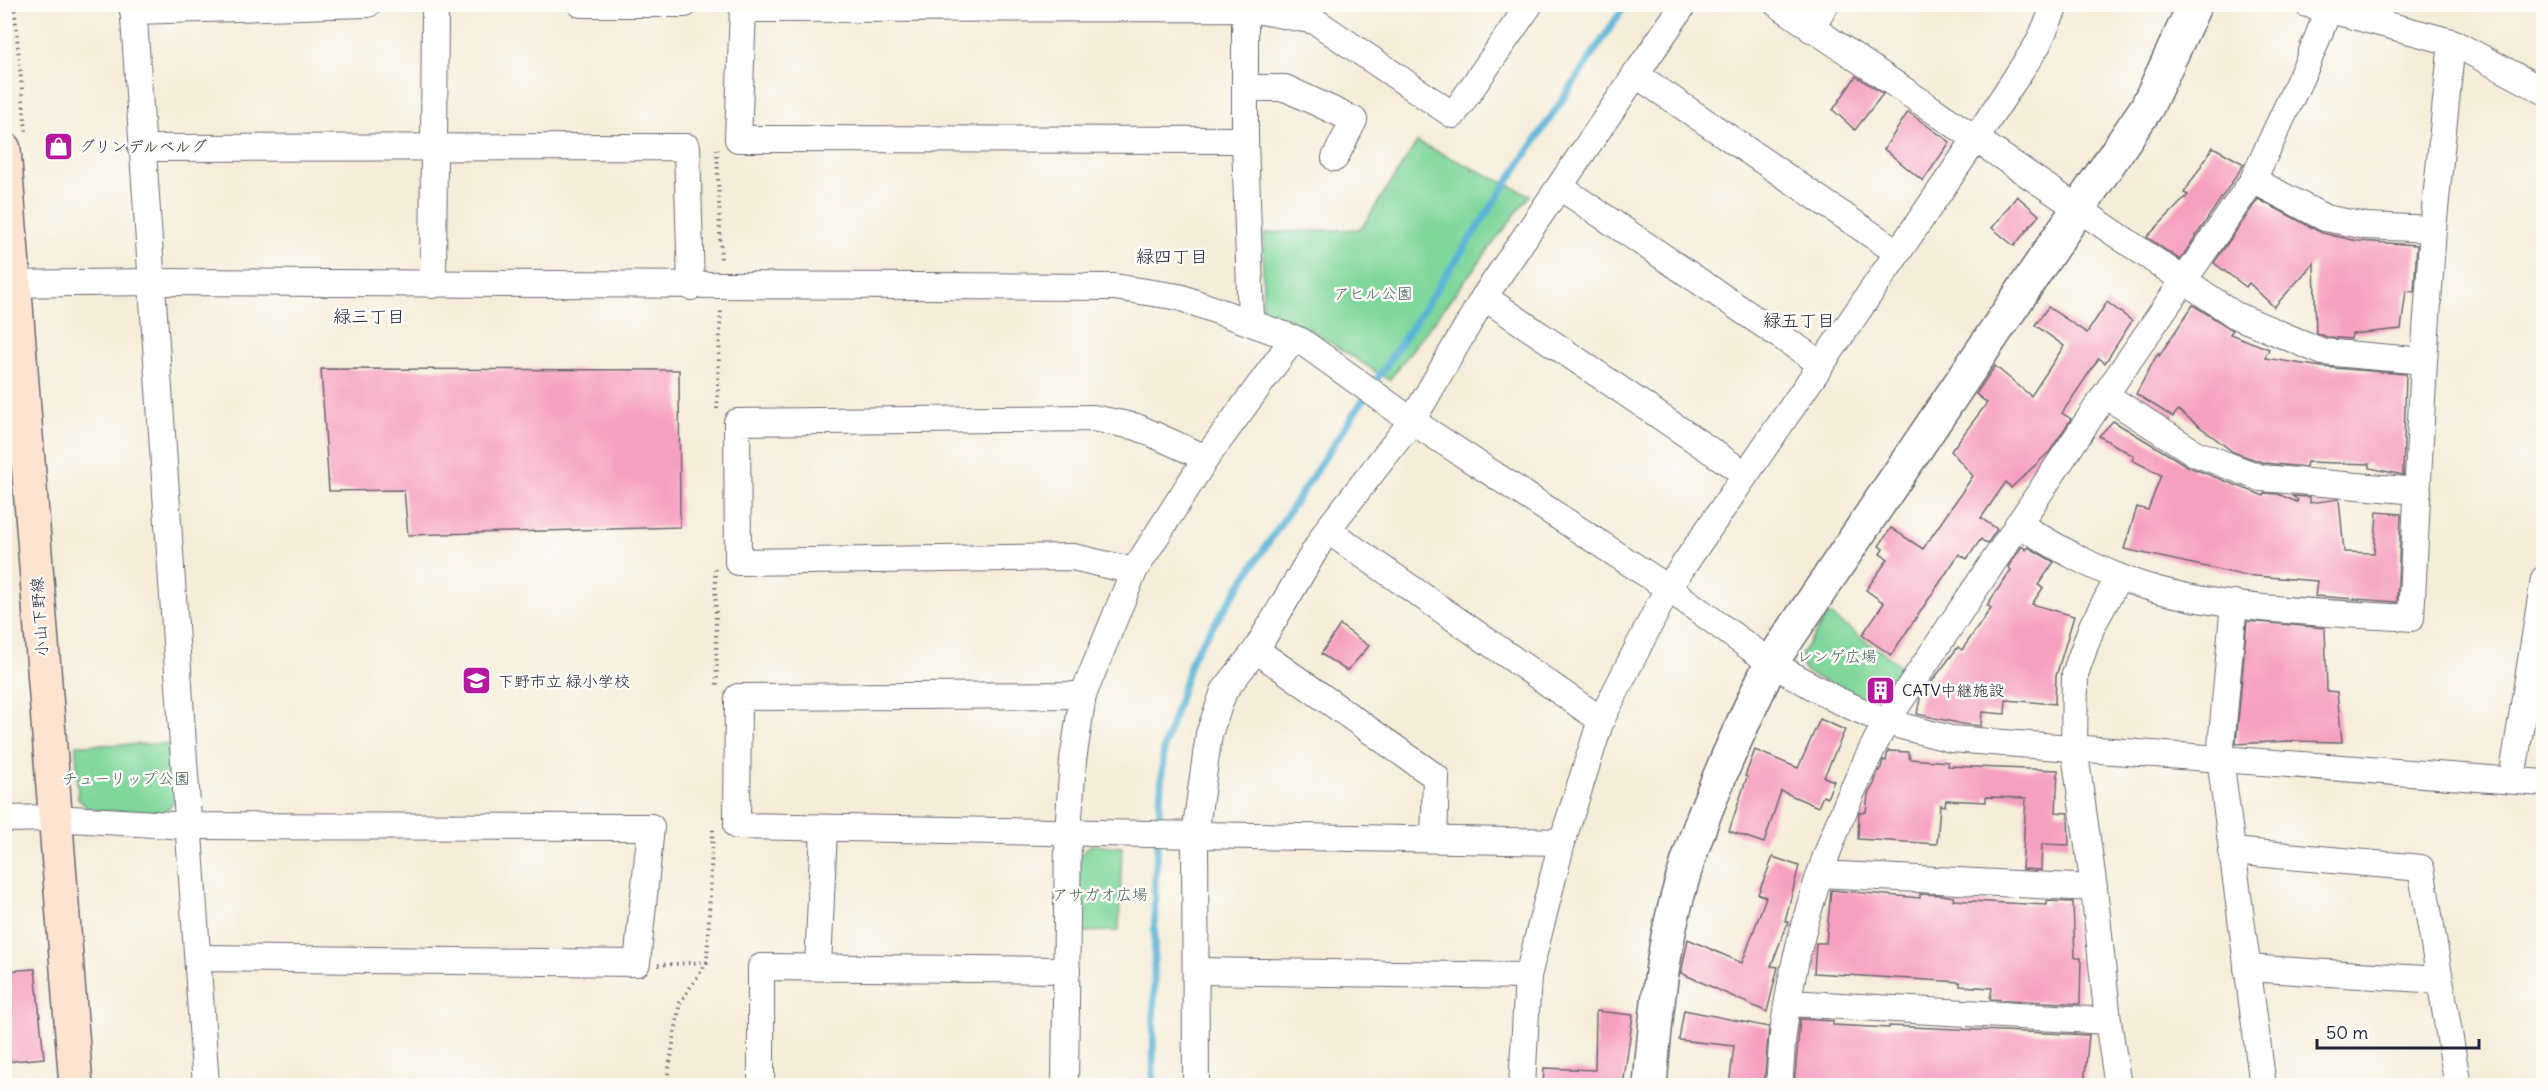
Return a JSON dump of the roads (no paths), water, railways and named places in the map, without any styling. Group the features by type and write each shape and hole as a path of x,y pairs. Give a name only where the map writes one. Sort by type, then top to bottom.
{"main road":[{"name":"小山下野線","path":"4,149 9,284 76,1086"}],"street":[{"path":"206,1086 133,8 368,4"},
{"path":"433,285 435,4"},
{"path":"581,4 685,4"},
{"path":"1245,140 738,139 743,9 1245,6 1315,21 1453,115 1530,4"},
{"path":"1196,1086 1195,834 1209,734 1224,691 1256,650 1327,530 1412,421 1484,297 1684,4"},
{"path":"1777,4 2078,211 2235,315 2323,352 2424,361"},
{"path":"1811,29 1826,4"},
{"path":"1522,1086 1528,976 1562,842 1601,720 1668,588 1820,363 1975,140 2038,44 2056,4"},
{"path":"1650,1086 1655,1027 1670,927 1692,851 1727,756 1771,663 2147,107 2195,4"},
{"path":"1245,6 1245,140 1251,321"},
{"path":"1779,1086 1784,1025 1804,926 1820,874 1857,776 1886,722 2105,395 2253,180 2277,132 2323,6 2452,42 2544,91"},
{"path":"2018,524 2065,551 2119,577 2207,601 2412,618 2424,361 2433,229 2452,42"},
{"path":"1635,74 1897,252"},
{"path":"1245,88 1285,88 1354,120 1335,158"},
{"path":"141,148 687,147 691,287"},
{"path":"2253,180 2325,218 2366,226 2433,229"},
{"path":"1560,187 1820,363"},
{"path":"9,284 152,282 691,287 1114,287 1179,297 1251,321 1301,341 1412,421 1668,588 1771,663 1835,699 1886,722 1951,739 2544,783"},
{"path":"1484,297 1745,474"},
{"path":"1065,1086 1068,832 1073,760 1083,695 1134,572 1206,458 1294,338"},
{"path":"2105,395 2195,453 2261,478 2418,491"},
{"path":"1134,572 1073,557 738,562 737,422 1093,418 1137,427 1206,458"},
{"path":"1327,530 1601,720"},
{"path":"2118,1086 2074,747 2075,674 2092,626 2119,577"},
{"path":"2512,779 2544,579"},
{"path":"2234,603 2220,758 2263,1086"},
{"path":"1256,650 1436,777 1434,839"},
{"path":"1083,695 738,697 736,826 1562,842"},
{"path":"4,819 54,818 188,826 651,827 637,963 198,958"},
{"path":"818,967 824,828"},
{"path":"2232,851 2421,868 2458,1086"},
{"path":"1820,874 2094,888"},
{"path":"761,1086 761,967 1067,970"},
{"path":"2247,968 2440,980"},
{"path":"1196,971 1528,976"},
{"path":"1789,1003 2108,1021"}],"waterway":[{"path":"1158,829 1164,747 1193,656 1626,4"},
{"path":"1153,1086 1155,881 1158,840"}],"place":[{"name":"グリンデルベルグ","path":"58,146"},
{"name":"下野市立 緑小学校","path":"477,681"},
{"name":"CATV中継施設","path":"1881,690"}],"district":[{"name":"緑四丁目","path":"1172,257"},
{"name":"緑三丁目","path":"369,317"},
{"name":"緑五丁目","path":"1799,321"}],"park label":[{"name":"アヒル公園","path":"1373,293"},
{"name":"レンゲ広場","path":"1837,656"},
{"name":"チューリップ公園","path":"126,778"},
{"name":"アサガオ広場","path":"1100,894"}]}
